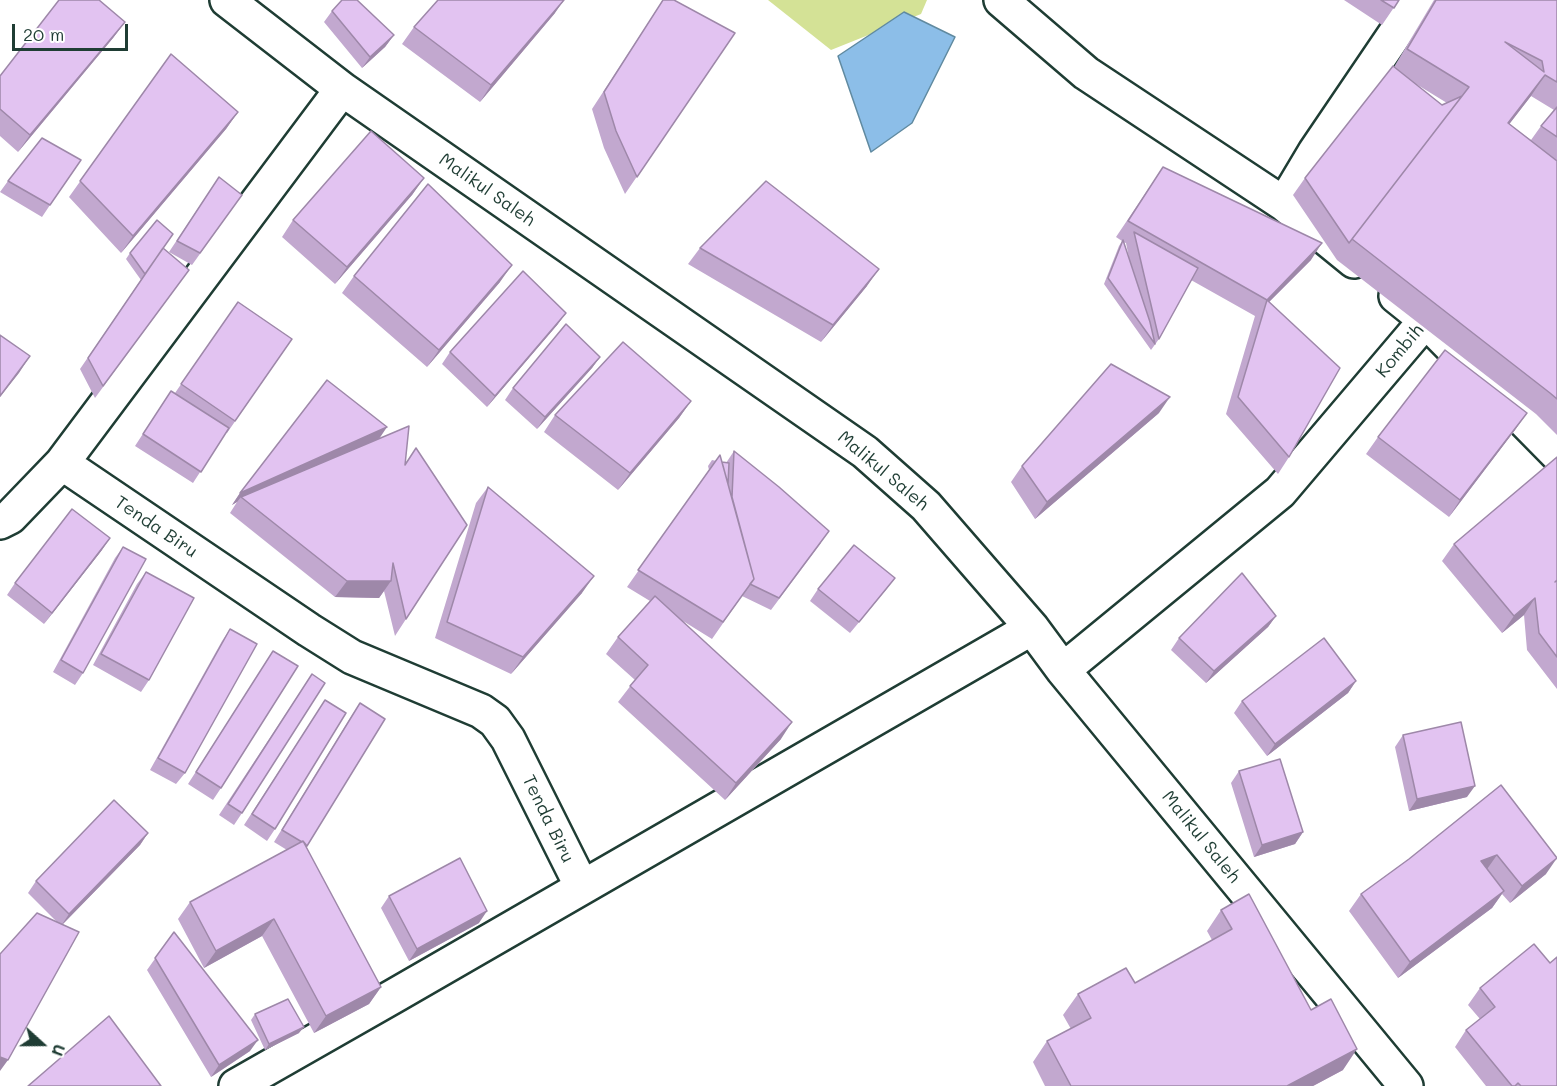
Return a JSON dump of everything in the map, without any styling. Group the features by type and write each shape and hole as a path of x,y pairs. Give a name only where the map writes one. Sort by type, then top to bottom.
{"street":[{"name":"Malikul Saleh","path":"227,0 342,89 865,452 926,506 1032,628 1063,670 1406,1086"},
{"name":"Kombih","path":"1001,0 1086,73 1284,204 1426,321 1280,492 1063,670"},
{"path":"1284,204 1315,152 1418,0"},
{"path":"0,522 10,518 62,463 342,89"},
{"path":"1426,321 1557,454"},
{"name":"Tenda Biru","path":"62,463 352,657 482,711 495,721 508,739 582,887"},
{"path":"236,1086 1032,628"}],"green space":[{"path":"768,0 927,0 921,14 831,50"}],"water":[{"path":"904,12 955,37 912,123 871,152 838,56"}],"building":[{"path":"59,0 99,0 125,22 30,135 0,109 0,76"},
{"path":"342,0 357,0 394,35 370,57 332,11"},
{"path":"438,0 564,0 491,85 414,27"},
{"path":"663,0 674,0 735,33 637,177 616,131 604,92"},
{"path":"1381,0 1399,0 1394,8"},
{"path":"1436,0 1557,0 1557,82 1545,75 1508,123 1557,161 1557,399 1352,239 1469,87 1407,49","holes":["1505,42 1542,61 1544,72"]},
{"path":"171,54 238,112 133,236 80,181"},
{"path":"1393,66 1442,105 1462,96 1349,243 1305,178"},
{"path":"1557,107 1557,137 1541,126"},
{"path":"371,131 424,178 347,267 293,220"},
{"path":"42,138 81,160 50,205 8,181"},
{"path":"1163,167 1322,243 1267,300 1128,221"},
{"path":"219,177 242,195 200,253 177,241"},
{"path":"766,181 879,269 833,325 700,248"},
{"path":"428,184 512,265 439,350 354,276"},
{"path":"157,220 173,234 145,274 130,253"},
{"path":"1134,232 1198,268 1159,339"},
{"path":"1123,240 1150,322 1155,344 1108,278"},
{"path":"163,248 189,270 103,386 88,358"},
{"path":"523,271 566,313 495,396 450,352"},
{"path":"1267,300 1340,368 1289,457 1238,397"},
{"path":"238,302 292,339 235,421 181,384"},
{"path":"566,324 600,357 545,417 513,388"},
{"path":"0,335 30,356 0,396"},
{"path":"623,342 691,401 630,473 555,415"},
{"path":"1445,350 1527,413 1460,500 1378,437"},
{"path":"1111,364 1170,397 1047,502 1022,466"},
{"path":"327,380 387,427 240,493"},
{"path":"171,391 229,428 201,472 143,434"},
{"path":"409,426 405,465 416,448 467,525 406,619 393,563 391,581 347,581 241,497"},
{"path":"734,451 829,531 779,598 750,584 754,579 732,497"},
{"path":"720,455 754,579 723,622 638,570"},
{"path":"1557,457 1557,657 1539,633 1535,598 1514,616 1454,544"},
{"path":"722,462 729,463 728,484"},
{"path":"488,487 594,576 523,657 447,622"},
{"path":"72,509 110,538 52,613 15,583"},
{"path":"854,545 895,578 859,622 818,589"},
{"path":"123,547 146,559 83,673 61,660"},
{"path":"146,572 194,598 149,680 101,654"},
{"path":"1242,573 1276,616 1214,671 1179,638"},
{"path":"655,596 792,722 736,783 630,686 648,665 618,637"},
{"path":"230,629 257,644 185,773 158,758"},
{"path":"1324,638 1356,681 1275,744 1242,701"},
{"path":"273,651 298,666 221,788 196,772"},
{"path":"312,674 325,683 242,813 228,804"},
{"path":"325,700 346,713 275,829 252,814"},
{"path":"360,703 385,719 307,846 303,841 282,830"},
{"path":"1461,722 1475,786 1417,799 1403,735"},
{"path":"1280,759 1303,832 1262,845 1239,771"},
{"path":"1501,785 1557,858 1522,886 1497,855 1481,861 1504,891 1410,962 1361,894 1409,859"},
{"path":"114,800 148,833 69,914 36,881"},
{"path":"303,841 381,987 326,1016 274,919 216,951 190,902"},
{"path":"460,858 487,911 417,949 389,896"},
{"path":"1249,894 1311,1010 1331,999 1357,1049 1287,1086 1071,1086 1047,1041 1091,1018 1078,994 1126,968 1135,983 1232,929 1221,910"},
{"path":"37,913 79,932 8,1060 0,1057 0,954"},
{"path":"174,932 258,1040 219,1065 155,958"},
{"path":"1534,944 1550,963 1557,957 1557,1086 1521,1086 1518,1083 1512,1086 1466,1030 1495,1007 1480,988"},
{"path":"288,999 304,1027 269,1044 255,1014"},
{"path":"109,1016 161,1086 28,1086"}]}
